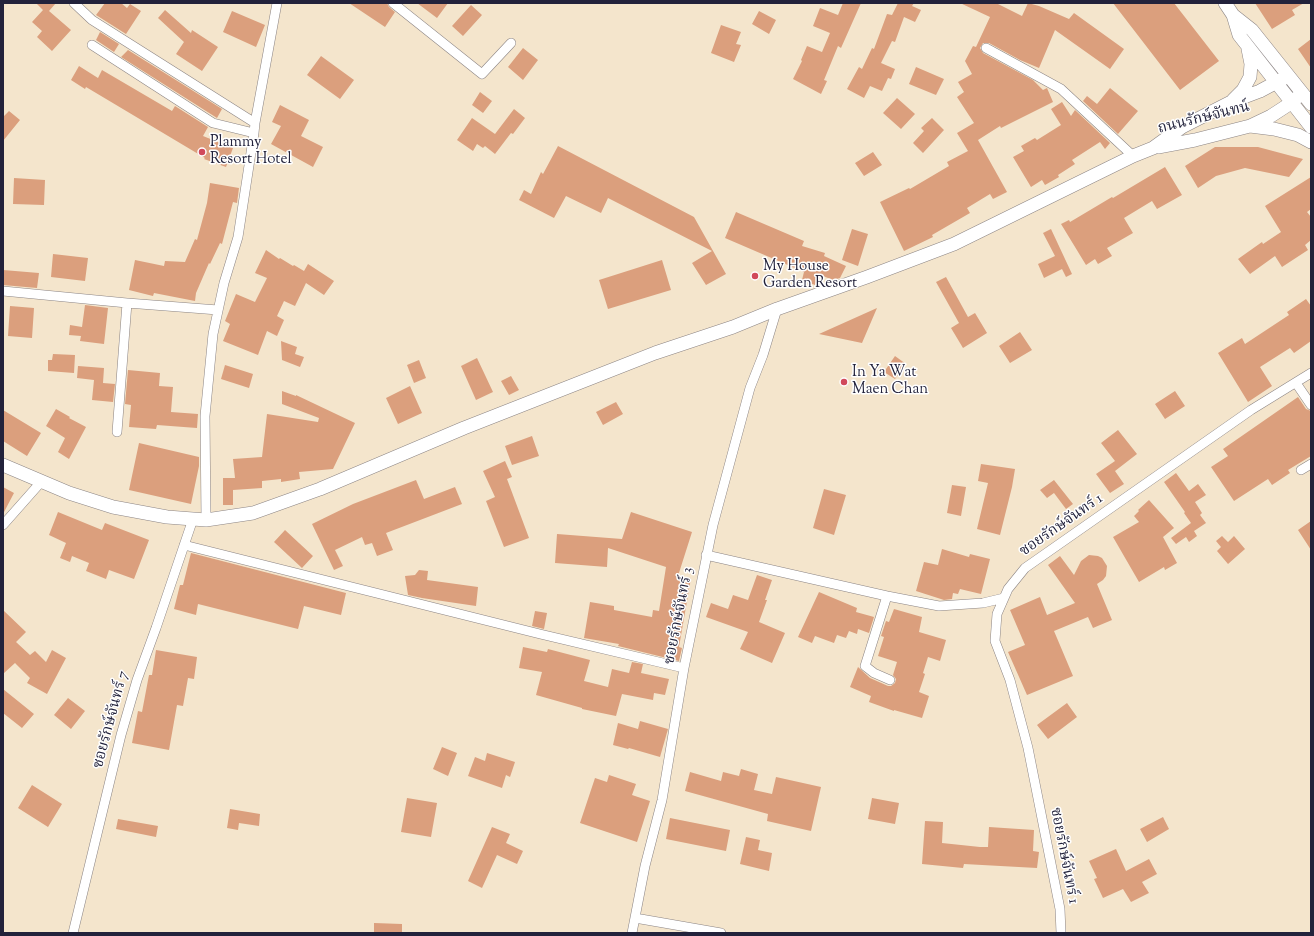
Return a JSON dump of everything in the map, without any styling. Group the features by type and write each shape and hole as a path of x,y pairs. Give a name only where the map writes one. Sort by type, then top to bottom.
{"main road":[{"path":"1225,3 1233,15 1239,35 1311,127"},
{"path":"1233,15 1252,30 1308,99"},
{"path":"1231,102 1243,90 1250,77 1251,64 1248,47"},
{"name":"ถนนรักษ์จันทน์","path":"1153,148 1182,127 1231,102 1276,84 1288,76"},
{"name":"ถนนรักษ์จันทน์","path":"1153,148 1195,140 1250,126 1271,116 1291,103 1308,99"},
{"path":"1250,126 1298,135 1311,142"},
{"path":"3,465 69,493 113,507 168,517 206,520 253,513 320,489 471,425 655,353 733,327 777,309 954,244 1133,156 1153,148"}],"street":[{"path":"74,3 92,20 255,123"},
{"path":"206,520 205,416 213,334 224,283 238,237 255,123 277,3"},
{"path":"393,3 482,74 511,43"},
{"path":"92,45 213,123 254,133"},
{"path":"986,48 1061,89 1133,156"},
{"path":"3,291 218,310"},
{"path":"117,432 127,303"},
{"name":"ซอยรักษ์จันทร์ 3","path":"632,933 645,866 662,800 684,668 706,555 750,388 763,355 777,309"},
{"name":"ซอยรักษ์จันทร์ 1","path":"1061,933 1060,909 1028,748 1010,680 995,641 997,614 1008,589 1025,568 1251,410 1311,373"},
{"path":"1296,382 1311,405"},
{"path":"1301,470 1311,464"},
{"path":"3,524 41,482"},
{"name":"ซอยรักษ์จันทร์ 7","path":"73,933 121,735 137,680 193,519"},
{"path":"184,545 540,634 684,668"},
{"path":"706,555 887,596 939,606 982,603 1004,598"},
{"path":"887,596 865,666 874,673 890,680"},
{"path":"635,918 721,933"}],"building":[{"path":"36,3 56,3 49,11 71,30 52,51 37,37 42,31 32,22 43,10"},
{"path":"105,3 121,3 127,8 130,4 141,11 126,34 96,15"},
{"path":"349,3 387,3 395,12 385,27"},
{"path":"417,3 448,3 437,18"},
{"path":"843,3 861,3 841,48 838,46 824,80 827,81 821,94 793,79 802,61 801,60 807,46 822,52 830,33 813,26 820,8 838,15"},
{"path":"898,3 914,3 912,6 921,10 915,22 904,17 895,42 892,41 881,63 895,69 891,79 888,78 882,91 870,86 864,98 847,89 859,67 862,69 872,48 874,49 887,14 892,15"},
{"path":"960,3 996,3 1022,16 1028,3 1039,6 1069,19 1074,13 1124,49 1110,69 1055,30 1039,68 1020,60 989,43 983,43 980,48 983,53 1033,80 1043,90 1047,88 1053,102 1001,128 1000,126 978,140 1007,192 993,199 990,194 967,208 970,213 932,235 933,237 904,251 880,202 909,188 910,189 949,166 947,162 968,151 957,133 974,123 957,97 964,92 958,82 972,74 965,61 973,46 976,47 990,17"},
{"path":"1113,3 1174,3 1219,61 1180,90"},
{"path":"1255,3 1304,3 1292,10 1295,15 1272,29"},
{"path":"471,5 482,15 463,36 452,26"},
{"path":"165,10 191,33 192,30 218,47 202,71 176,54 184,42 158,18"},
{"path":"232,11 265,25 256,47 223,32"},
{"path":"759,11 776,20 769,34 752,24"},
{"path":"721,25 741,32 736,44 741,45 734,62 711,53"},
{"path":"100,32 119,44 114,52 96,40"},
{"path":"1311,39 1311,68 1298,49"},
{"path":"523,48 538,60 523,80 508,67"},
{"path":"128,50 222,109 217,118 121,57"},
{"path":"321,56 354,80 340,99 307,75"},
{"path":"79,66 98,78 102,70 172,111 175,106 208,127 203,136 233,148 226,167 204,159 205,158 86,87 85,89 71,80"},
{"path":"916,67 944,79 936,95 909,84"},
{"path":"1110,88 1138,111 1118,134 1083,101 1087,96 1097,104"},
{"path":"480,92 492,101 483,113 472,105"},
{"path":"897,98 915,114 901,129 883,113"},
{"path":"1062,102 1071,116 1075,110 1110,143 1105,149 1100,142 1072,160 1075,164 1058,175 1059,177 1045,185 1042,180 1031,187 1013,157 1024,151 1021,146 1035,138 1037,140 1061,125 1051,109"},
{"path":"280,105 309,120 301,136 323,147 313,167 271,144 281,126 272,122"},
{"path":"514,109 525,118 495,154 485,146 483,148 477,144 473,151 457,140 472,118 495,134"},
{"path":"9,111 20,120 3,141 3,117"},
{"path":"932,118 944,130 923,153 913,143 924,131 921,128"},
{"path":"558,146 694,217 726,274 706,285 692,263 712,251 608,198 601,213 566,196 554,218 519,200 524,190 531,194 541,172 543,174"},
{"path":"1215,147 1258,147 1303,159 1289,177 1245,168 1216,176 1198,188 1185,166"},
{"path":"873,152 882,165 864,176 855,163"},
{"path":"1165,167 1182,195 1157,209 1152,201 1124,218 1133,233 1107,248 1112,256 1098,264 1095,259 1086,265 1061,224 1069,220 1070,222"},
{"path":"1311,177 1311,209 1307,212 1311,217 1311,240 1305,245 1308,250 1282,267 1275,256 1250,274 1238,259 1262,242 1263,244 1281,232 1265,206"},
{"path":"14,178 45,180 44,205 13,204"},
{"path":"210,183 239,188 237,203 233,202 222,244 220,243 210,264 209,263 196,293 195,301 154,293 153,296 129,290 135,260 164,266 165,261 185,262 195,239 197,240 207,203"},
{"path":"736,212 804,241 802,246 825,253 824,256 846,266 840,278 833,280 818,274 815,285 802,280 804,272 725,238"},
{"path":"852,229 868,234 858,266 842,260"},
{"path":"1051,229 1072,274 1066,277 1062,269 1044,278 1038,264 1055,256 1043,233"},
{"path":"266,250 279,259 280,258 304,271 308,264 334,281 324,295 306,283 295,306 284,301 277,316 284,320 277,336 267,331 258,355 223,341 230,324 225,321 236,294 255,302 267,278 255,273"},
{"path":"53,254 88,258 85,281 51,277"},
{"path":"662,260 671,290 608,309 599,280"},
{"path":"3,270 39,273 37,288 3,285"},
{"path":"946,277 968,317 975,313 987,333 963,348 951,328 959,323 936,282"},
{"path":"1306,299 1311,306 1311,341 1294,353 1290,348 1260,367 1272,386 1248,402 1218,353 1242,338 1245,344 1289,315 1287,312"},
{"path":"85,305 108,308 104,344 80,341 81,336 69,335 70,325 82,327"},
{"path":"10,306 34,308 32,338 8,336"},
{"path":"877,308 862,343 819,334"},
{"path":"1020,332 1032,350 1010,363 999,346"},
{"path":"281,341 297,347 295,354 304,357 300,367 282,360"},
{"path":"53,354 75,355 74,373 48,371 48,360 52,360"},
{"path":"895,356 906,364 895,379 884,372"},
{"path":"477,358 493,392 476,400 461,366"},
{"path":"419,360 426,378 414,383 407,365"},
{"path":"225,365 253,374 249,388 221,379"},
{"path":"78,366 104,368 103,383 115,384 113,402 92,400 94,380 77,378"},
{"path":"128,370 160,373 159,386 173,387 171,412 198,414 197,428 157,425 156,429 129,427 131,405 125,404"},
{"path":"511,376 519,390 509,395 501,381"},
{"path":"410,386 422,413 398,424 386,398"},
{"path":"282,391 296,395 355,423 333,469 299,472 300,479 281,482 281,479 262,481 262,488 233,490 233,505 223,505 223,478 235,478 233,459 262,457 267,414 318,422 319,418 282,404"},
{"path":"1175,391 1185,406 1165,419 1155,404"},
{"path":"1298,397 1306,409 1311,411 1311,456 1288,470 1290,473 1272,485 1268,479 1234,501 1211,467 1228,456 1223,449"},
{"path":"616,402 623,414 603,425 596,412"},
{"path":"56,409 86,427 69,459 58,452 65,438 46,426"},
{"path":"3,410 41,433 27,456 3,441"},
{"path":"1118,430 1137,454 1115,471 1124,484 1110,493 1096,474 1115,461 1101,443"},
{"path":"532,436 539,456 512,465 505,446"},
{"path":"139,443 199,457 199,466 191,504 129,490"},
{"path":"505,461 512,477 507,479 529,538 504,547 486,501 495,497 483,471"},
{"path":"981,464 1015,469 1000,535 977,529 988,483 978,481"},
{"path":"1176,473 1189,491 1198,484 1206,495 1195,502 1202,513 1200,515 1206,523 1194,531 1197,536 1189,542 1186,537 1176,544 1171,538 1191,523 1164,482"},
{"path":"416,480 424,499 455,487 462,504 386,533 393,550 377,556 372,543 365,545 362,537 335,550 343,566 334,570 312,524 353,504"},
{"path":"1054,480 1073,504 1066,509 1054,493 1047,498 1040,490"},
{"path":"952,485 966,487 961,516 947,513"},
{"path":"3,487 14,493 3,514"},
{"path":"824,489 846,495 834,535 813,528"},
{"path":"1149,500 1174,528 1163,537 1177,563 1165,570 1164,567 1139,582 1113,537 1139,522 1134,516"},
{"path":"58,512 102,530 105,523 149,540 134,579 109,570 106,579 86,571 89,563 72,556 70,562 60,558 66,543 49,535"},
{"path":"631,512 692,532 678,576 691,578 679,647 682,648 679,661 618,646 619,644 584,638 590,602 614,606 614,610 652,617 653,610 659,611 666,567 608,548 607,567 555,563 557,534 622,539"},
{"path":"1311,521 1311,550 1298,530"},
{"path":"285,530 313,556 302,568 274,542"},
{"path":"1222,536 1228,542 1234,536 1245,549 1228,564 1217,551 1221,547 1216,541"},
{"path":"942,549 969,557 970,554 990,559 981,594 960,589 958,594 953,593 952,599 944,600 916,591 924,562 938,565"},
{"path":"191,553 346,593 341,615 304,606 298,629 198,604 196,615 174,609 180,585 183,585"},
{"path":"1089,555 1102,558 1107,566 1106,576 1097,584 1112,620 1093,628 1088,617 1054,631 1073,676 1027,695 1008,652 1025,645 1010,610 1040,597 1047,615 1075,603 1048,565 1060,556 1074,575 1081,561"},
{"path":"419,570 428,571 427,580 478,587 476,606 408,595 405,576 415,575"},
{"path":"757,575 772,580 759,622 785,633 772,663 740,649 748,632 706,617 711,603 728,609 733,595 748,600"},
{"path":"819,592 857,608 856,612 874,617 869,633 858,629 857,634 849,631 846,638 837,635 834,643 815,636 812,643 798,637"},
{"path":"894,609 922,617 919,632 946,640 940,661 928,657 923,673 925,674 919,692 929,696 922,718 894,711 869,702 871,696 850,687 858,667 870,678 888,686 895,683 896,679 893,675 897,662 878,656 884,637 881,636 886,621 889,622"},
{"path":"3,610 26,632 16,642 30,655 35,651 46,662 52,650 66,658 47,694 27,683 30,678 15,663 3,674"},
{"path":"535,611 547,613 544,629 532,626"},
{"path":"523,647 547,652 548,649 590,660 584,681 608,687 612,669 629,673 632,662 643,664 641,673 669,679 665,695 654,693 653,700 622,694 616,716 582,709 536,695 542,672 519,668"},
{"path":"156,650 197,657 194,679 188,678 183,706 177,705 169,750 132,743 138,711 142,712 149,675 152,675"},
{"path":"3,689 34,714 22,728 3,713"},
{"path":"68,698 85,711 71,729 54,715"},
{"path":"1067,703 1077,717 1048,739 1037,725"},
{"path":"640,721 668,729 660,757 613,745 618,723 638,729"},
{"path":"442,747 457,753 448,776 433,769"},
{"path":"487,753 515,762 510,777 506,775 502,788 468,776 475,757 485,761"},
{"path":"741,769 758,774 754,790 772,794 776,777 821,787 811,831 767,821 768,814 685,791 690,772 721,781 723,772 739,776"},
{"path":"609,775 636,784 632,795 650,801 637,842 580,823 595,778 607,782"},
{"path":"32,785 62,804 48,827 18,808"},
{"path":"407,798 437,803 431,837 401,832"},
{"path":"872,798 899,803 895,824 868,819"},
{"path":"230,809 260,814 259,826 239,823 238,830 227,828"},
{"path":"1163,817 1169,829 1147,842 1140,829"},
{"path":"670,818 730,830 726,851 666,839"},
{"path":"118,819 158,826 156,837 116,829"},
{"path":"925,821 943,822 942,843 980,847 988,847 989,827 1034,830 1033,851 1039,852 1037,868 964,864 963,868 922,864"},
{"path":"492,827 510,834 506,843 523,851 517,864 497,855 482,888 468,881"},
{"path":"746,837 760,840 758,850 772,853 769,871 740,864"},
{"path":"1116,849 1126,871 1149,859 1157,874 1142,882 1149,893 1131,902 1123,889 1103,898 1094,879 1097,878 1089,861"},
{"path":"374,923 402,924 402,933 374,933"}],"place":[{"name":"Plammy Resort Hotel","path":"202,152"},
{"name":"My House Garden Resort","path":"755,276"},
{"name":"In Ya Wat Maen Chan","path":"844,382"}]}
